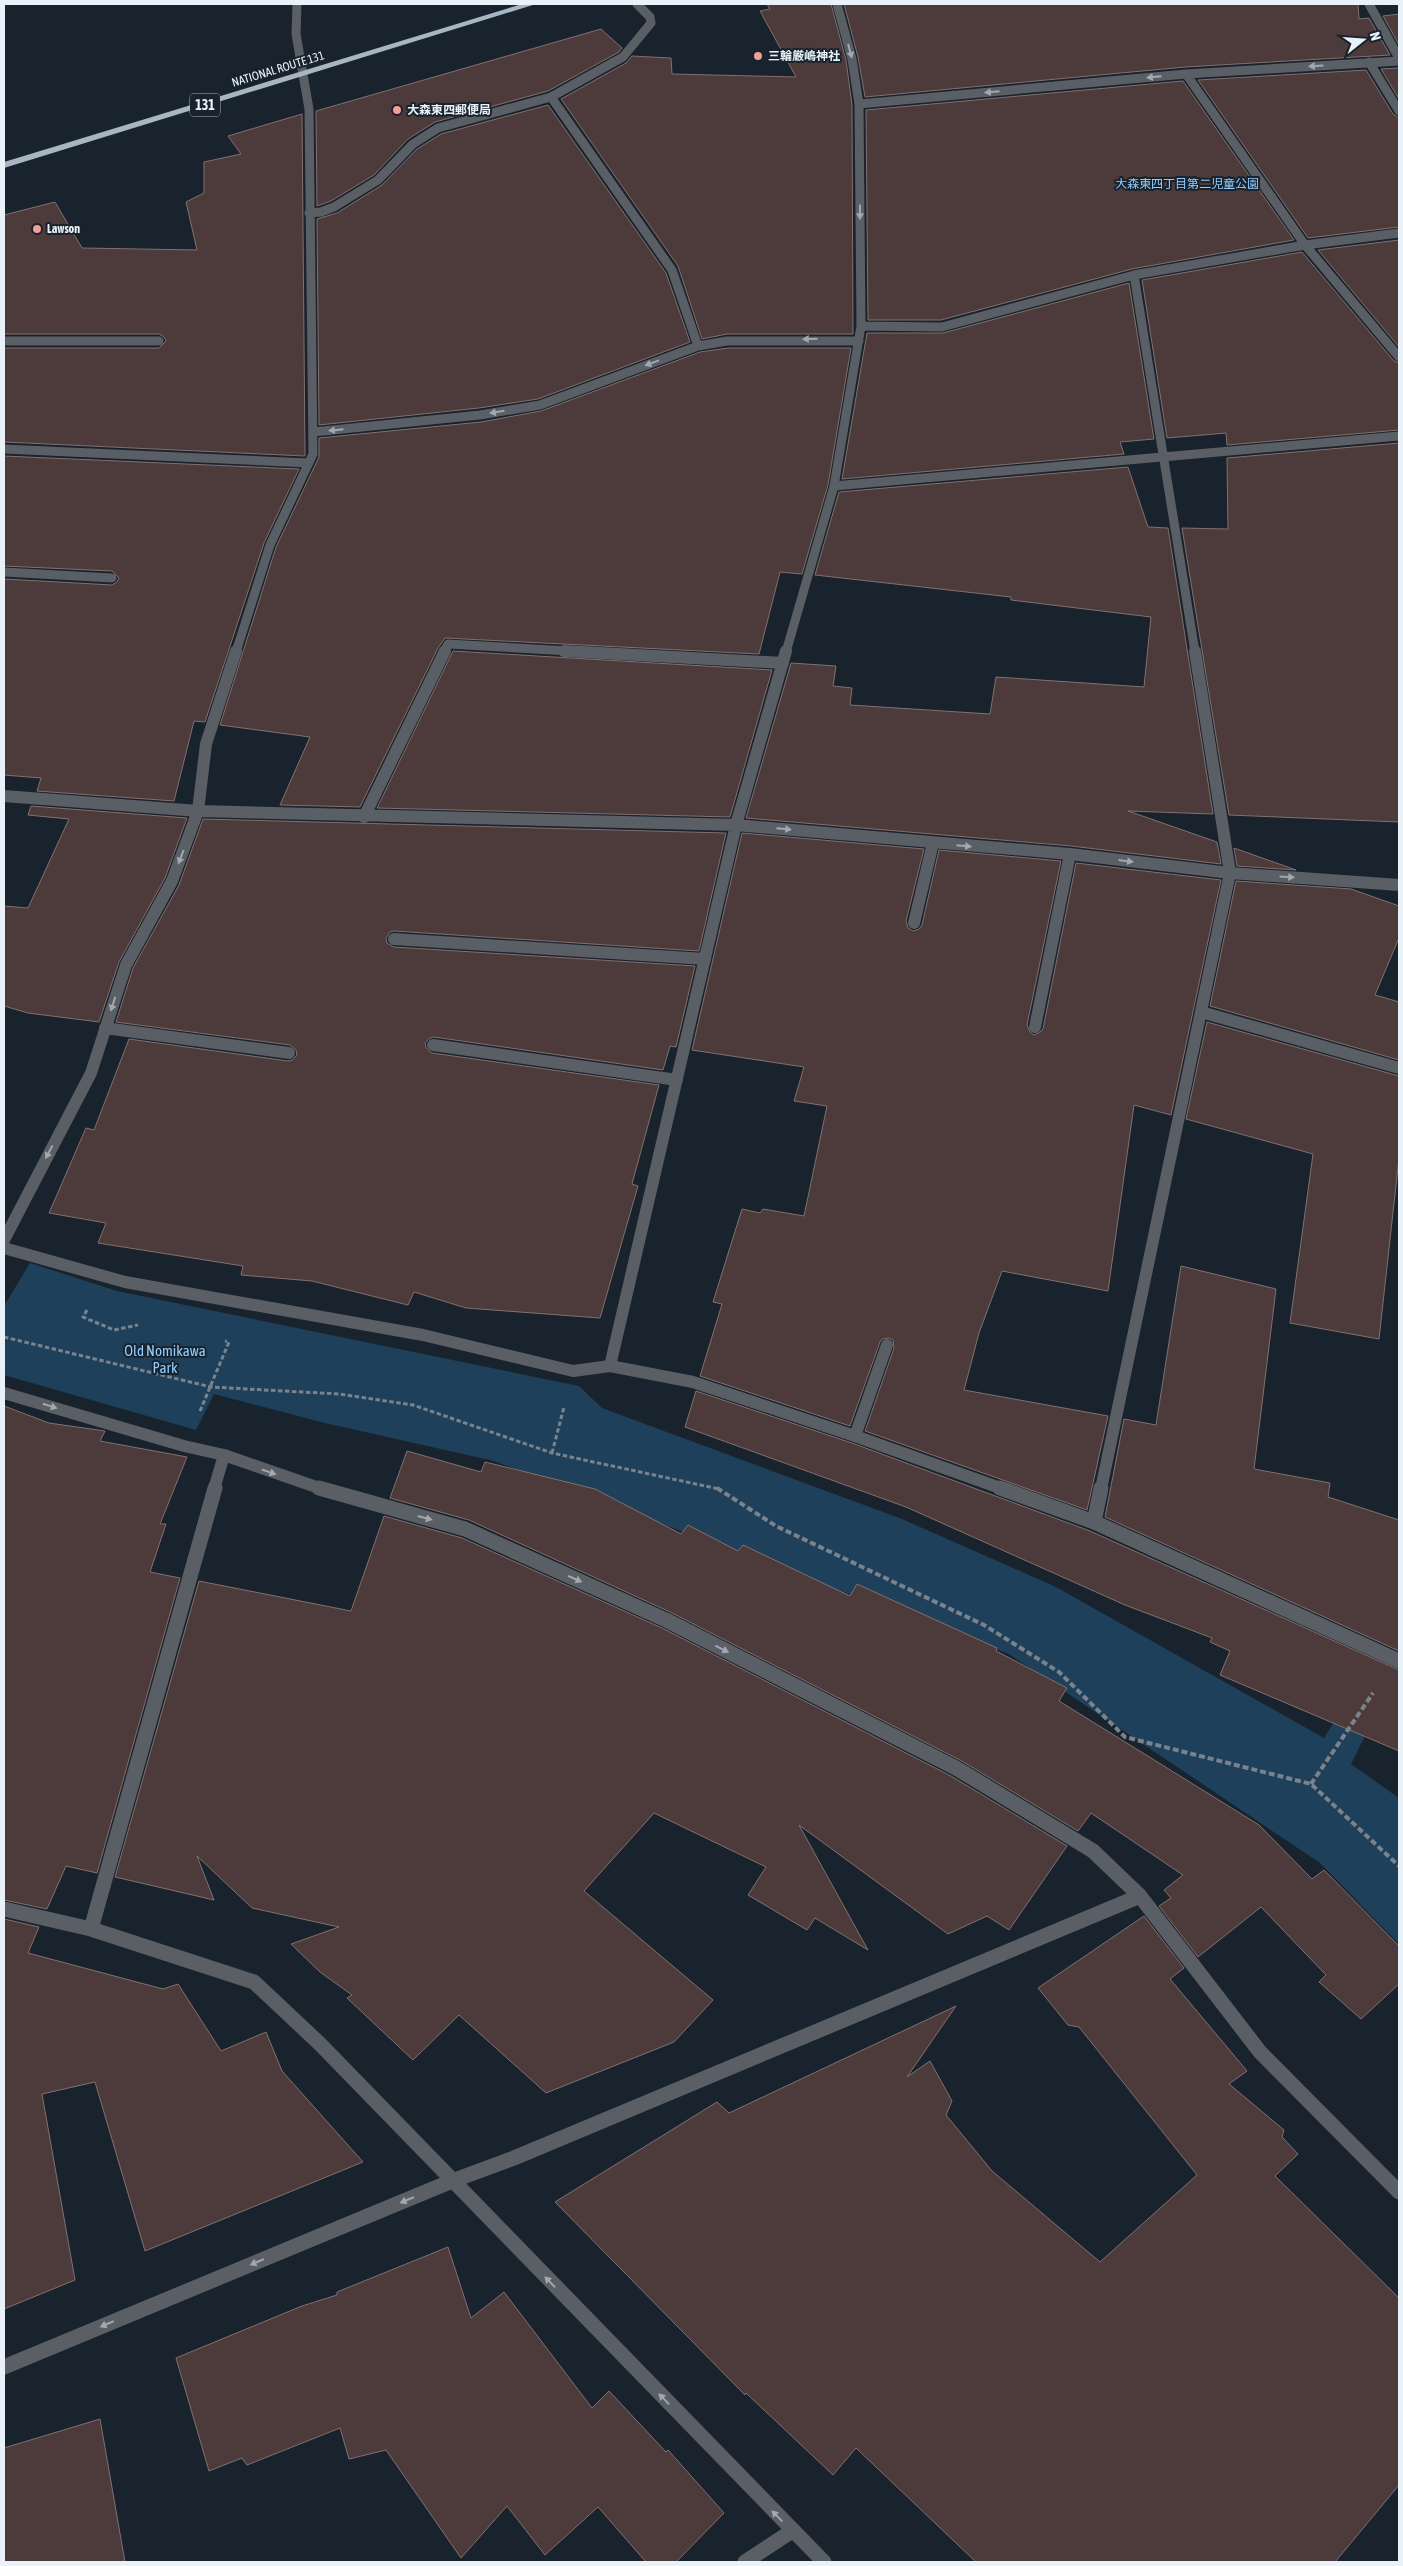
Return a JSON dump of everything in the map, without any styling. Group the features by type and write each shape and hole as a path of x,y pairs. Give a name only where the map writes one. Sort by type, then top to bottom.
{"highway":[{"name":"NATIONAL ROUTE 131","path":"4,164 531,4"}],"street":[{"path":"4,1240 91,1073 126,965 172,881 198,811 206,744 270,545 313,454 308,213 309,109 296,34 296,4"},
{"path":"308,213 321,212 334,207 378,180 413,144 438,128 551,96 629,52 651,23 650,17 637,4"},
{"path":"610,1366 736,825 834,486 859,341 861,326 859,104 852,59 838,4"},
{"path":"859,104 1186,74 1399,59 1369,4"},
{"path":"1370,62 1399,110"},
{"path":"1186,74 1305,245 1399,357"},
{"path":"551,96 672,270 698,346"},
{"path":"861,326 942,327 1134,275 1305,245 1399,233"},
{"path":"1094,1522 1230,872 1165,457 1134,275"},
{"path":"4,341 159,341"},
{"path":"313,432 480,415 540,405 698,346 727,341 859,341"},
{"path":"834,486 1399,436"},
{"path":"4,449 308,463"},
{"path":"4,572 112,578"},
{"path":"364,817 448,644 783,663"},
{"path":"4,796 198,811 364,817 736,825 1070,854 1230,872 1399,885"},
{"path":"914,923 933,843"},
{"path":"1035,1027 1070,854"},
{"path":"394,939 705,959"},
{"path":"1201,1012 1399,1068"},
{"path":"106,1028 289,1053"},
{"path":"433,1045 677,1080"},
{"path":"4,1248 125,1282 423,1335 574,1370 610,1366 693,1382 855,1436 1094,1522 1397,1660"},
{"path":"855,1436 888,1345"},
{"path":"4,1392 184,1446 224,1455 338,1495 465,1529 666,1620 956,1768 1093,1851 1140,1896 1260,2052 1399,2192"},
{"path":"91,1929 224,1455"},
{"path":"4,2367 452,2181 514,2158 1140,1896"},
{"path":"4,1909 91,1929 254,1982 320,2044 824,2562"},
{"path":"745,2562 792,2531"}],"path":[{"path":"83,1317 114,1330 139,1325"},
{"path":"4,1337 211,1387 338,1394 413,1405 552,1453 718,1488 776,1526 984,1625 1059,1672 1125,1737 1311,1784 1372,1844 1399,1866"},
{"path":"211,1387 229,1342 220,1339"},
{"path":"552,1453 574,1370"},
{"path":"1311,1784 1397,1660"}],"green space":[{"name":"Old Nomikawa Park","path":"30,1263 117,1291 579,1386 602,1408 902,1519 1056,1587 1324,1738 1366,1670 1392,1682 1351,1764 1399,1798 1399,1944 1320,1863 1009,1654 494,1461 325,1423 214,1394 196,1430 4,1375 4,1306"}],"building":[{"path":"767,4 831,4 846,60 852,105 853,334 727,334 702,339 678,266 561,99 626,63 632,56 671,58 672,74 796,77 760,11 770,9"},
{"path":"844,4 1358,4 1359,19 1369,18 1390,55 1185,67 865,97 858,57"},
{"path":"1399,14 1399,45 1383,16"},
{"path":"601,29 622,48 619,52 548,91 435,122 408,139 374,175 331,201 317,206 316,111"},
{"path":"1399,68 1399,99 1381,69"},
{"path":"1366,70 1393,114 1399,118 1399,227 1308,238 1198,80"},
{"path":"1183,81 1294,240 1132,269 941,320 868,320 866,110"},
{"path":"548,105 666,273 690,342 538,399 479,408 319,425 317,219 337,213 382,185 417,149 441,134"},
{"path":"302,114 305,456 4,442 4,348 159,348 166,341 159,334 4,334 4,215 55,202 82,248 197,250 186,202 204,193 204,162 241,154 228,136"},
{"path":"1399,240 1399,347 1318,250"},
{"path":"1302,252 1394,361 1399,363 1399,430 1227,445 1226,433 1167,438 1142,280"},
{"path":"1129,283 1154,439 1120,442 1124,454 842,479 867,333 943,333"},
{"path":"728,348 851,348 828,485 802,574 780,572 759,654 445,638 438,648 360,807 280,805 310,737 220,725 276,547 319,457 319,438 481,422 541,411 700,352"},
{"path":"1399,443 1399,822 1229,815 1182,528 1228,529 1227,458"},
{"path":"4,456 299,469 264,543 205,722 194,721 174,801 37,791 41,778 4,775 4,579 112,585 119,578 112,571 4,566"},
{"path":"1128,467 1148,527 1168,528 1213,814 1128,811 1217,842 1221,864 1071,846 746,818 791,663 836,666 833,686 852,688 850,705 990,714 996,677 1144,687 1151,617 1011,600 1011,597 815,575 839,492"},
{"path":"453,651 772,670 730,817 377,808"},
{"path":"31,806 187,818 165,878 119,962 99,1022 28,1013 4,1006 4,906 28,908 69,819 28,815"},
{"path":"203,819 726,833 699,951 394,931 390,932 386,938 387,943 394,947 695,966 676,1047 670,1046 663,1070 434,1037 425,1043 426,1048 432,1053 659,1085 632,1184 638,1186 600,1318 466,1308 414,1292 408,1305 312,1281 241,1275 243,1266 98,1243 106,1223 49,1213 86,1128 94,1130 129,1039 288,1061 297,1055 296,1050 290,1045 116,1022 133,968 179,885"},
{"path":"742,833 924,849 906,921 908,928 913,931 919,929 922,925 939,850 1061,861 1027,1025 1030,1032 1034,1035 1043,1029 1076,863 1221,880 1171,1115 1134,1105 1108,1291 1002,1271 979,1333 964,1390 1108,1416 1087,1510 865,1431 894,1348 893,1340 889,1338 882,1339 880,1342 850,1426 700,1376 722,1304 713,1302 742,1209 760,1213 763,1209 804,1216 827,1106 794,1101 804,1067 692,1050"},
{"path":"1234,848 1296,870 1237,866"},
{"path":"1236,881 1351,889 1399,906 1399,938 1375,995 1399,1002 1399,1060 1210,1006"},
{"path":"1207,1022 1399,1076 1399,1158 1379,1339 1290,1323 1313,1154 1186,1119"},
{"path":"1181,1266 1276,1289 1254,1469 1330,1483 1328,1497 1399,1520 1399,1651 1105,1517 1124,1419 1156,1425"},
{"path":"696,1391 852,1443 1090,1531 1399,1670 1399,1751 1220,1675 1230,1651 1210,1642 1212,1638 1125,1605 906,1507 685,1427"},
{"path":"4,1406 49,1423 105,1431 100,1441 187,1457 160,1524 166,1524 150,1572 180,1578 97,1873 66,1866 47,1909 4,1900"},
{"path":"407,1451 481,1472 485,1462 595,1489 681,1534 688,1525 738,1551 743,1545 850,1596 857,1584 997,1648 996,1651 1067,1688 1059,1701 1259,1825 1312,1879 1324,1870 1399,1946 1399,1984 1361,2019 1319,1982 1326,1975 1261,1907 1198,1957 1159,1906 1171,1898 1164,1890 1183,1875 1091,1813 1078,1831 960,1760 670,1612 469,1520 390,1498"},
{"path":"384,1516 462,1538 662,1628 951,1776 1067,1846 1009,1930 987,1916 948,1934 799,1825 868,1950 815,1918 807,1930 748,1895 766,1867 654,1813 584,1891 713,2000 674,2042 546,2093 459,2015 413,2060 347,1998 352,1995 320,1972 291,1944 339,1927 252,1908 197,1856 214,1900 115,1877 199,1581 351,1611"},
{"path":"1144,1916 1184,1968 1170,1979 1247,2071 1229,2084 1284,2130 1282,2137 1298,2154 1275,2176 1399,2298 1399,2485 1335,2562 976,2562 856,2448 833,2475 746,2393 745,2395 555,2202 717,2102 729,2113 956,2006 907,2077 930,2061 952,2101 946,2115 992,2171 1100,2262 1197,2175 1079,2027 1068,2025 1038,1988"},
{"path":"4,1919 39,1927 28,1953 163,1989 178,1984 221,2051 266,2032 282,2071 363,2162 145,2251 95,2082 42,2094 75,2280 4,2309"},
{"path":"448,2247 471,2318 504,2292 592,2408 609,2391 666,2452 668,2450 724,2513 676,2562 646,2562 598,2507 545,2555 507,2506 461,2558 386,2450 349,2459 340,2428 247,2465 242,2458 209,2471 176,2358 302,2306 337,2295 337,2292"},
{"path":"100,2419 125,2562 4,2562 4,2448"}],"place":[{"name":"三輪厳嶋神社","path":"758,56"},
{"name":"大森東四郵便局","path":"397,110"},
{"name":"Lawson","path":"37,229"}],"park label":[{"name":"大森東四丁目第二児童公園","path":"1187,184"}]}
